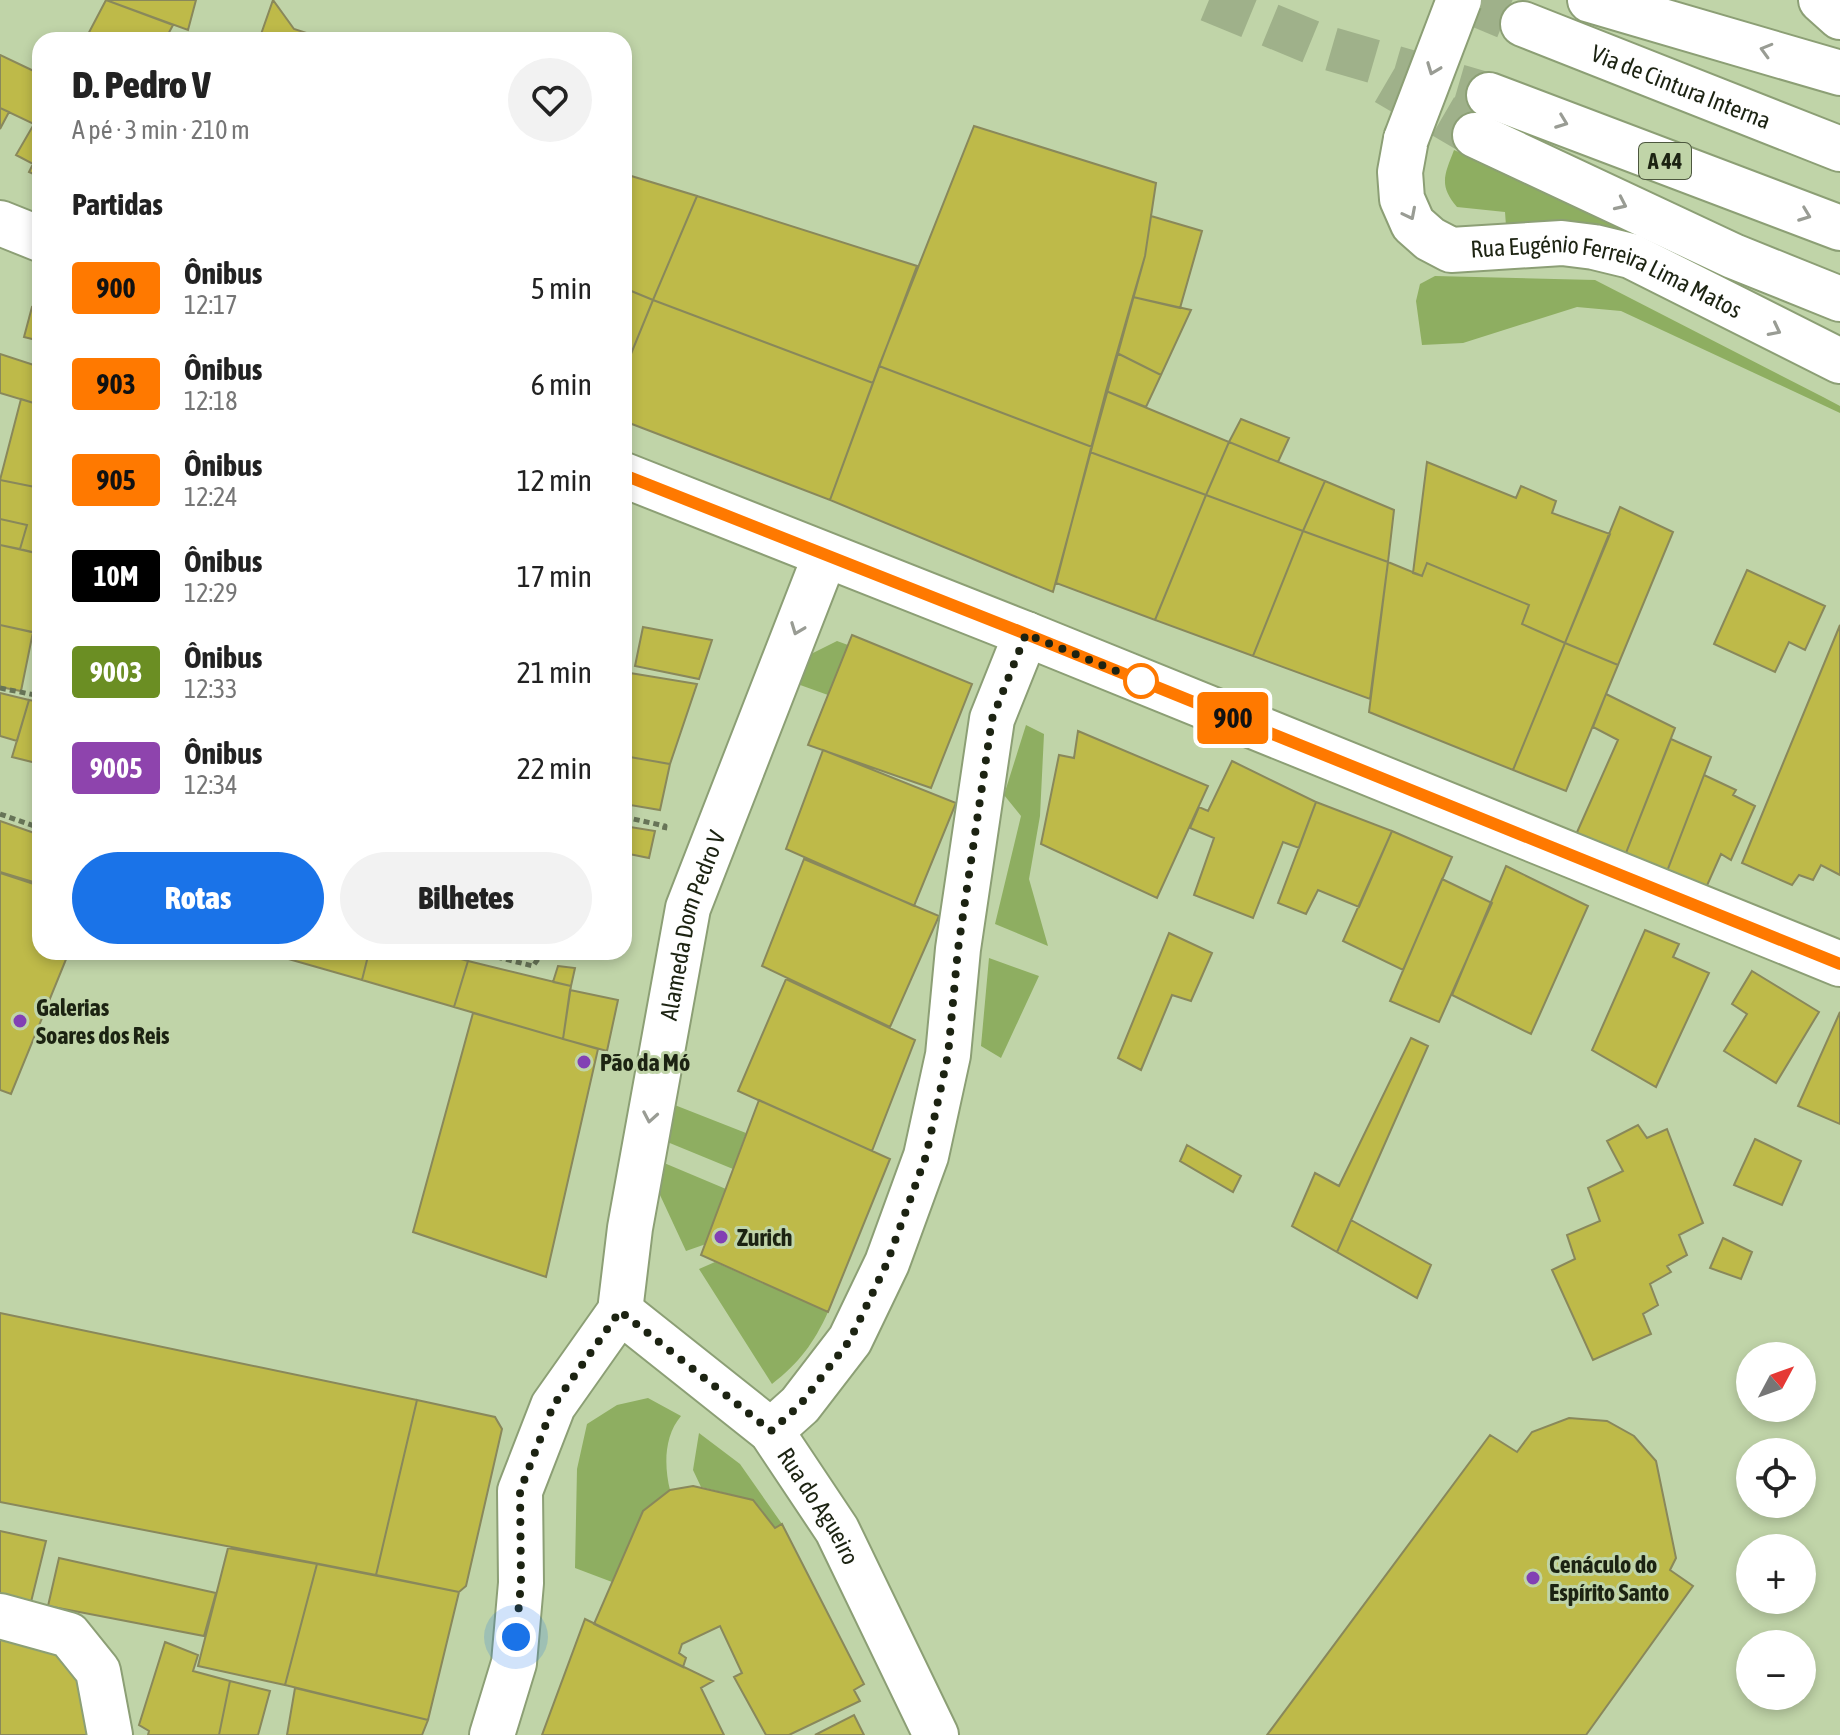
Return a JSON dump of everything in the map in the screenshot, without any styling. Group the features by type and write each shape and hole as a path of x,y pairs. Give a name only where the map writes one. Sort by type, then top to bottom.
{"main road":[{"name":"Rua Eugénio Ferreira Lima Matos","path":"1459,0 1406,139 1400,172 1402,199 1413,224 1451,250 1562,243 1631,256 1840,361"},
{"path":"1590,0 1840,73"},
{"path":"1821,0 1840,17"},
{"name":"Via de Cintura Interna","path":"1523,24 1840,149"},
{"name":"A 44","path":"1489,95 1840,228"},
{"path":"1475,135 1733,256 1840,299"},
{"path":"0,223 32,236"},
{"path":"632,478 1026,634 1840,964"},
{"name":"Alameda Dom Pedro V","path":"620,1311 630,1228 688,908 825,556"},
{"path":"771,1431 800,1405 850,1340 887,1263 926,1156 948,1055 958,949 992,719 1026,634"},
{"path":"492,1735 514,1663 521,1583 520,1491 553,1406 620,1311"},
{"name":"Rua do Agueiro","path":"620,1311 771,1431 837,1530 936,1735"},
{"path":"0,1616 69,1635 98,1671 110,1735"}],"path":[{"path":"0,688 32,694"},
{"path":"0,814 32,825"},
{"path":"509,960 533,966 537,960"}],"green space":[{"path":"1454,150 1602,215 1639,240 1506,226 1505,212 1457,207 1445,186"},
{"path":"1435,276 1595,280 1840,406 1840,413 1621,311 1577,307 1463,343 1422,345 1416,301 1420,284"},
{"path":"837,641 848,645 828,695 789,681 797,661"},
{"path":"1026,725 1044,734 1040,816 1029,879 1048,946 995,924 1021,816 1004,795"},
{"path":"989,958 1039,976 1001,1058 981,1046"},
{"path":"667,1102 746,1133 733,1169 660,1139"},
{"path":"657,1160 726,1189 706,1244 686,1251 660,1195"},
{"path":"715,1262 828,1312 805,1352 772,1384 699,1269"},
{"path":"648,1398 681,1416 668,1442 670,1490 643,1512 612,1582 575,1568 577,1469 587,1424 617,1405"},
{"path":"699,1433 740,1464 782,1524 775,1528 753,1500 701,1487 693,1470"}],"building":[{"path":"106,0 196,0 188,30"},
{"path":"106,0 173,25 169,32 89,32"},
{"path":"273,0 294,29 303,32 262,32"},
{"path":"0,55 32,70 32,123 0,108"},
{"path":"0,108 9,112 0,129"},
{"path":"974,126 1156,183 1145,256 1092,447 879,366"},
{"path":"32,127 32,163 16,155"},
{"path":"632,176 697,196 653,300 632,291"},
{"path":"697,196 917,266 873,383 653,300"},
{"path":"1151,216 1202,231 1180,308 1133,297 1145,256"},
{"path":"632,291 653,300 632,351"},
{"path":"1133,297 1191,310 1161,375 1117,353"},
{"path":"653,300 873,383 830,500 632,424 632,351"},
{"path":"32,307 32,339 24,337"},
{"path":"1117,353 1161,375 1146,407 1106,391"},
{"path":"0,354 32,364 32,403 0,393"},
{"path":"879,366 1092,447 1053,592 830,500"},
{"path":"1106,391 1229,442 1206,495 1090,452"},
{"path":"21,399 32,402 32,486 0,480"},
{"path":"1241,419 1289,438 1278,462 1229,442"},
{"path":"1229,442 1325,481 1303,531 1206,495"},
{"path":"1090,452 1206,495 1155,620 1056,583"},
{"path":"1427,462 1516,498 1521,486 1556,501 1552,513 1610,534 1565,643 1522,624 1529,605 1427,563 1422,576 1413,573"},
{"path":"0,480 32,486 32,552 20,549 27,525 0,519"},
{"path":"1325,481 1394,510 1388,562 1303,531"},
{"path":"1206,495 1303,531 1253,656 1155,620"},
{"path":"1620,507 1673,532 1618,665 1565,643"},
{"path":"0,519 27,525 20,549 0,545"},
{"path":"1303,531 1388,562 1370,699 1253,656"},
{"path":"0,545 32,552 32,632 0,625"},
{"path":"1388,562 1422,576 1427,563 1529,605 1522,624 1565,643 1513,770 1369,712"},
{"path":"1747,570 1825,606 1805,650 1789,642 1775,672 1714,644"},
{"path":"0,625 32,632 21,691 0,687"},
{"path":"1840,625 1840,875 1821,865 1813,880 1799,875 1792,885 1742,863"},
{"path":"643,627 712,640 699,679 635,666"},
{"path":"852,635 972,684 931,788 808,745"},
{"path":"1565,643 1618,665 1566,791 1513,770"},
{"path":"632,673 697,684 670,764 632,757"},
{"path":"0,693 29,700 17,741 0,736"},
{"path":"1606,694 1675,728 1624,858 1574,839 1618,740 1593,727"},
{"path":"29,700 32,701 32,762 12,757"},
{"path":"1078,731 1208,786 1157,898 1041,844 1059,755 1074,758"},
{"path":"1671,739 1711,757 1666,874 1624,858"},
{"path":"823,750 956,803 914,906 786,849"},
{"path":"632,757 670,764 660,810 632,805"},
{"path":"1232,761 1316,802 1299,848 1283,842 1253,918 1194,895 1214,838 1190,828 1199,807 1208,811"},
{"path":"1704,775 1736,790 1733,795 1755,806 1731,860 1721,854 1705,890 1666,874"},
{"path":"1316,802 1392,831 1359,907 1318,890 1306,914 1278,903"},
{"path":"0,821 32,832 32,882 0,872"},
{"path":"632,827 655,831 649,858 632,855"},
{"path":"1392,831 1452,857 1403,970 1343,941"},
{"path":"804,859 939,916 890,1027 762,966"},
{"path":"1506,866 1588,906 1531,1034 1452,995"},
{"name":"Galerias Soares dos Reis","path":"0,873 32,883 32,960 66,960 11,1094 0,1090"},
{"path":"1442,879 1492,903 1439,1022 1390,1001"},
{"path":"1645,930 1679,944 1673,957 1709,973 1656,1087 1592,1050"},
{"path":"1169,933 1212,953 1191,1001 1172,995 1141,1070 1118,1058"},
{"path":"292,960 367,960 362,980"},
{"path":"367,960 468,961 454,1007 362,980"},
{"path":"468,961 571,986 563,1039 454,1007"},
{"path":"558,966 575,968 571,986 553,982"},
{"path":"1752,971 1819,1012 1776,1083 1724,1051 1747,1014 1732,1004"},
{"path":"786,979 915,1040 872,1151 738,1091"},
{"path":"570,990 618,1000 607,1051 563,1039"},
{"path":"1840,1012 1840,1124 1798,1106"},
{"path":"473,1013 598,1049 546,1277 413,1232"},
{"path":"1411,1038 1428,1046 1337,1252 1292,1226 1315,1173 1339,1186"},
{"path":"759,1100 890,1159 828,1312 701,1255"},
{"path":"1638,1125 1647,1138 1667,1129 1703,1223 1679,1235 1687,1255 1667,1266 1671,1272 1650,1284 1658,1305 1643,1314 1651,1334 1593,1360 1552,1270 1575,1259 1567,1235 1600,1221 1588,1188 1623,1171 1607,1141"},
{"path":"1755,1139 1801,1161 1782,1205 1734,1185"},
{"path":"1187,1145 1241,1176 1233,1192 1180,1161"},
{"path":"1351,1220 1431,1265 1417,1298 1337,1252"},
{"path":"1723,1238 1752,1252 1741,1279 1710,1268"},
{"path":"0,1313 417,1400 376,1575 0,1502"},
{"path":"417,1400 495,1417 502,1429 466,1586 459,1592 376,1575"},
{"name":"Cenáculo do Espírito Santo","path":"1569,1418 1607,1421 1634,1436 1656,1461 1676,1558 1670,1570 1693,1586 1586,1735 1267,1735 1490,1435 1517,1452 1532,1432"},
{"path":"693,1486 753,1500 775,1528 782,1524 864,1684 854,1690 860,1701 789,1735 766,1735 734,1677 742,1673 720,1626 682,1644 679,1653 686,1658 683,1667 594,1624 643,1511 670,1490"},
{"path":"0,1531 46,1541 31,1602 0,1594"},
{"path":"228,1548 317,1564 285,1685 198,1666"},
{"path":"59,1558 216,1593 204,1636 48,1606"},
{"path":"317,1564 459,1592 428,1720 285,1685"},
{"path":"585,1619 713,1681 701,1688 724,1735 542,1735"},
{"path":"0,1631 49,1643 82,1678 92,1735 0,1735"},
{"path":"165,1642 198,1655 193,1671 230,1681 219,1735 148,1735 149,1731 139,1725"},
{"path":"230,1681 270,1691 258,1735 219,1735"},
{"path":"295,1688 428,1720 422,1735 287,1735"},
{"path":"854,1715 864,1735 815,1735"}],"tunnel":[{"path":"1209,0 1321,46 1489,95"},
{"path":"1465,0 1523,24"},
{"path":"1386,83 1475,135"}],"bus line":[{"name":"900","path":"632,478 1026,634 1840,964"}],"place":[{"name":"Galerias Soares dos Reis","path":"20,1021"},
{"name":"Pão da Mó","path":"584,1062"},
{"name":"Zurich","path":"721,1237"},
{"name":"Cenáculo do Espírito Santo","path":"1533,1578"}],"route":[{"path":"516,1637 521,1583 520,1491 553,1406 620,1311 771,1431 800,1405 850,1340 887,1263 926,1156 948,1055 958,949 992,719 1026,634 1141,681"}]}
